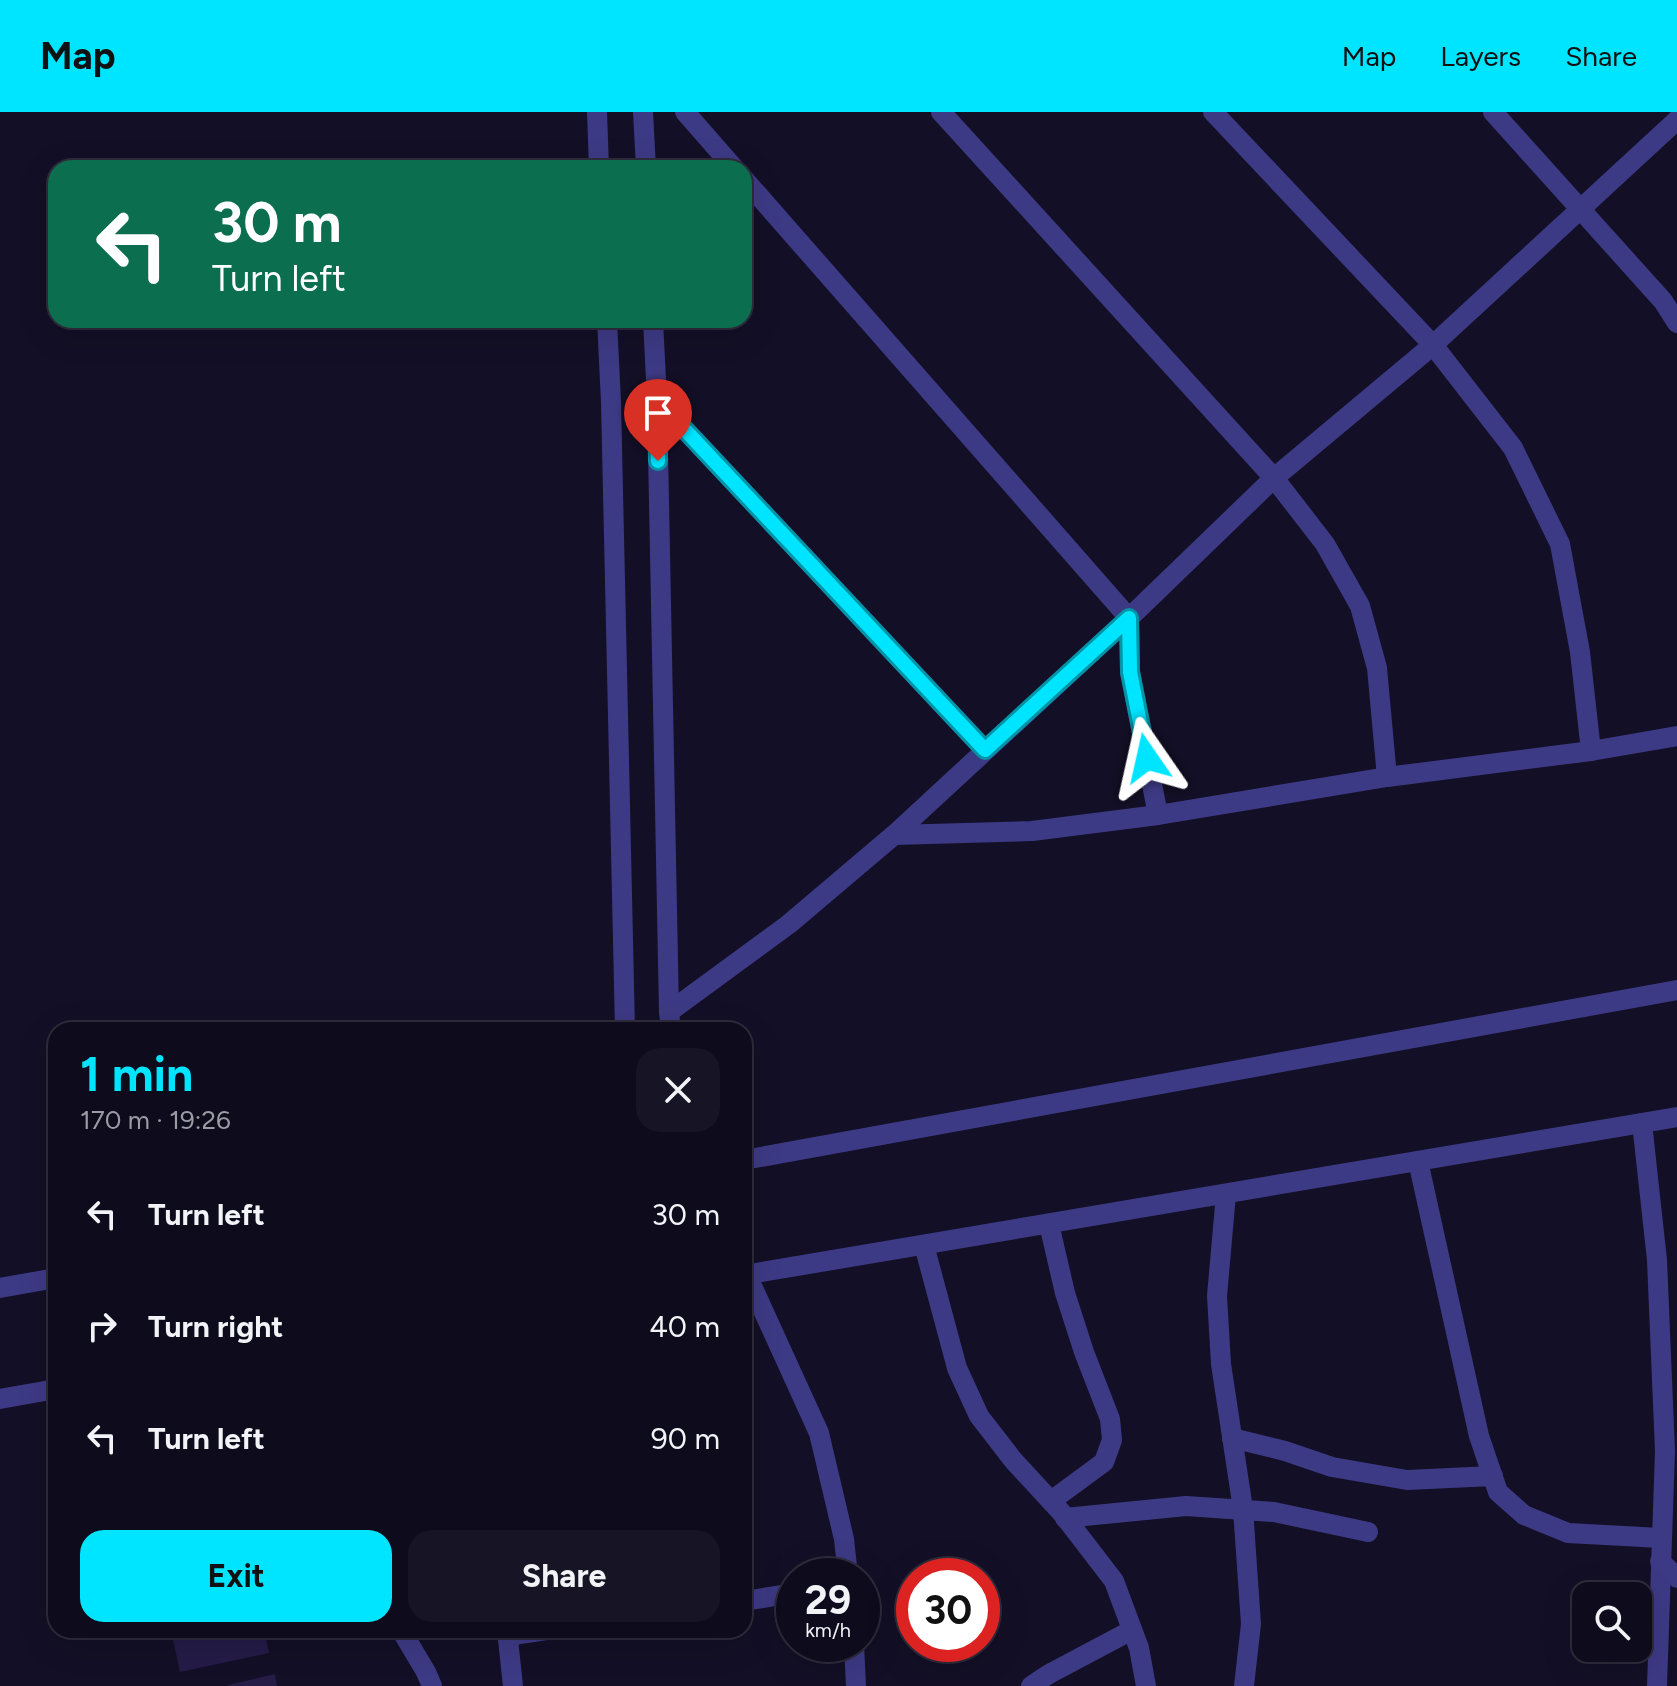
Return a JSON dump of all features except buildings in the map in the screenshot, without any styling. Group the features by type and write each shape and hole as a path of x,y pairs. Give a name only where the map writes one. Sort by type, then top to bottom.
{"street":[{"path":"597,112 599,160"},
{"path":"643,112 646,160"},
{"path":"685,112 727,160"},
{"path":"941,112 1274,478 1325,544 1360,606 1377,668 1387,777"},
{"path":"1213,112 1433,345 1513,448 1560,544 1580,652 1591,751"},
{"path":"1493,112 1663,301 1677,323"},
{"path":"670,1021 894,835 1129,618 1274,478 1433,345 1677,120"},
{"path":"752,188 1129,618 1130,672 1158,815"},
{"path":"607,328 624,1022"},
{"path":"653,328 670,1021"},
{"path":"657,400 985,750"},
{"path":"894,835 1032,831 1158,815 1387,777 1591,751 1677,736"},
{"path":"752,1159 1677,990"},
{"path":"752,1274 1677,1117"},
{"path":"1642,1123 1657,1260 1665,1451 1657,1686"},
{"path":"1418,1161 1479,1436 1498,1492 1524,1515 1568,1533 1661,1538"},
{"path":"1226,1194 1217,1296 1221,1364 1243,1509 1251,1624 1244,1686"},
{"path":"1049,1224 1065,1293 1110,1419 1112,1440 1104,1462 1051,1501"},
{"path":"924,1245 957,1368 979,1416 1114,1581 1139,1648 1146,1686"},
{"path":"0,1288 48,1279"},
{"path":"752,1288 819,1433 846,1558"},
{"path":"0,1399 48,1390"},
{"path":"1232,1438 1332,1467 1407,1480 1493,1476"},
{"path":"1065,1518 1186,1506 1274,1512 1368,1532"},
{"path":"1660,1561 1677,1578"},
{"path":"752,1600 776,1596"},
{"path":"1031,1686 1132,1630"},
{"path":"406,1638 432,1686"},
{"path":"508,1638 513,1686"},
{"path":"855,1662 856,1686"}],"route":[{"path":"658,461 657,400 985,750 1129,618 1130,672 1147,758"}]}
